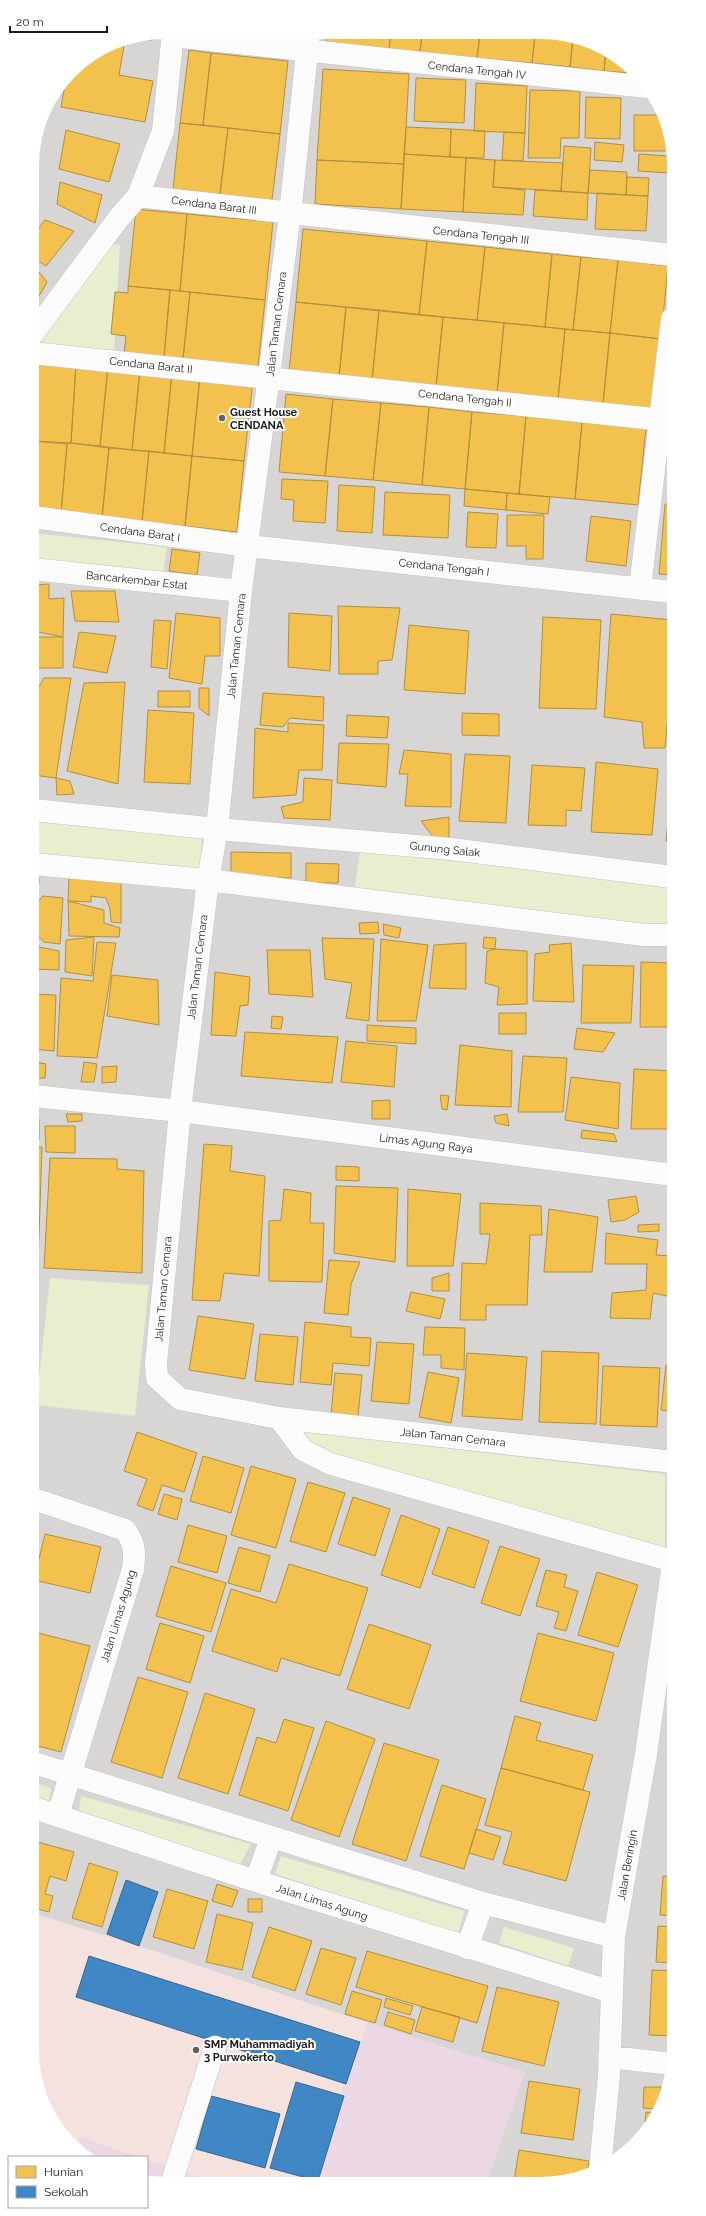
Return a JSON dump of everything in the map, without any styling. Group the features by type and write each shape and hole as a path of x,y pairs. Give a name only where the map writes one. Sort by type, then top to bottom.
{"street":[{"path":"39,325 118,218 138,196 163,131 172,39"},
{"name":"Cendana Tengah IV","path":"257,39 308,42 639,86"},
{"name":"Jalan Taman Cemara","path":"308,42 290,214 241,591 217,829 208,880 180,1111 156,1363 157,1378 180,1399 279,1418 667,1461"},
{"name":"Cendana Barat III","path":"138,196 290,214"},
{"name":"Cendana Tengah III","path":"290,214 667,254"},
{"name":"Cendana Barat II","path":"39,354 269,377"},
{"name":"Cendana Tengah II","path":"269,377 666,420"},
{"path":"640,588 666,420 667,403"},
{"name":"Cendana Barat I","path":"39,518 248,546"},
{"name":"Cendana Tengah I","path":"248,546 667,591"},
{"name":"Bancarkembar Estat","path":"39,570 241,591"},
{"name":"Gunung Salak","path":"39,811 217,829 451,849 667,876"},
{"path":"39,865 208,880 644,935 667,935"},
{"name":"Limas Agung Raya","path":"39,1097 180,1111 667,1175"},
{"path":"279,1418 303,1450 331,1464 667,1560"},
{"name":"Jalan Limas Agung","path":"39,1501 125,1530 132,1540 135,1551 133,1569 58,1815"},
{"name":"Jalan Beringin","path":"601,2162 609,2075 614,1937 646,1754 667,1605"},
{"path":"39,1764 483,1903 614,1937"},
{"name":"Jalan Limas Agung","path":"39,1809 256,1881 612,1992"},
{"path":"256,1881 271,1838"},
{"path":"467,1948 483,1903"},
{"path":"174,2177 215,2048"},
{"path":"609,2057 667,2063"}],"shaded area":[{"path":"550,39 566,41 582,46 604,56 618,65 641,88 654,109 660,124 665,140 667,156 667,2060 665,2076 657,2099 641,2128 624,2146 611,2156 597,2164 566,2175 550,2177 488,2177 524,2072 370,2025 39,1918 39,156 43,132 52,109 70,82 88,65 102,56 132,43 148,40"},
{"name":"SMP Muhammadiyah 3 Purwokerto","path":"39,1915 139,1946 368,2023 525,2072 488,2177 148,2176 148,2156 95,2156 82,2146 65,2128 56,2114 46,2092 41,2076 39,2051"},
{"name":"SMP Muhammadiyah 3 Purwokerto","path":"39,1916 139,1946 368,2023 309,2177 199,2177 148,2160 148,2156 136,2156 80,2137 78,2142 65,2128 56,2114 46,2092 41,2076 39,2051"}],"green space":[{"path":"99,243 120,245 114,353 39,345 39,335"},
{"path":"39,534 167,547 163,574 39,559"},
{"path":"39,818 202,836 200,873 39,857"},
{"path":"360,851 667,884 667,917 665,930 354,892"},
{"path":"50,1278 149,1285 135,1416 39,1405 39,1378"},
{"path":"301,1431 665,1474 665,1550 322,1453"},
{"path":"39,1784 51,1788 49,1802 39,1799"},
{"path":"81,1796 251,1844 239,1866 79,1814"},
{"path":"281,1856 464,1911 458,1934 275,1874"},
{"path":"504,1927 574,1948 568,1966 499,1943"}],"building: Hunian":[{"path":"326,39 390,39 389,49 326,42"},
{"path":"390,39 421,39 420,52 389,49"},
{"path":"421,39 479,39 477,58 420,52"},
{"path":"479,39 534,39 532,63 477,58"},
{"path":"534,39 550,39 572,43 570,67 532,63"},
{"path":"572,43 605,57 604,71 570,67"},
{"path":"124,46 119,75 153,81 145,122 61,107 64,90 82,70 102,56"},
{"path":"189,50 211,53 203,125 180,123"},
{"path":"211,53 288,61 280,134 203,125"},
{"path":"605,57 626,73 604,71"},
{"path":"323,69 409,74 404,164 317,160"},
{"path":"416,78 466,80 464,123 414,121"},
{"path":"476,83 527,86 525,133 474,131"},
{"path":"530,90 580,91 579,138 561,138 560,158 528,158"},
{"path":"586,97 621,98 620,139 585,138"},
{"path":"634,115 656,115 665,140 666,151 634,151"},
{"path":"180,123 228,128 220,194 173,189"},
{"path":"406,127 451,129 450,157 404,154"},
{"path":"228,128 280,134 272,200 220,194"},
{"path":"451,129 485,131 484,158 450,157"},
{"path":"66,130 120,144 109,182 59,169"},
{"path":"504,132 525,133 523,161 502,160"},
{"path":"595,142 624,145 622,162 594,160"},
{"path":"564,146 591,148 588,193 561,191"},
{"path":"404,154 466,158 463,212 401,209"},
{"path":"639,154 667,156 667,173 638,171"},
{"path":"466,158 495,160 493,187 525,190 523,215 463,212"},
{"path":"317,160 404,164 401,209 315,204"},
{"path":"495,160 563,163 561,191 493,187"},
{"path":"590,170 627,172 626,195 588,193"},
{"path":"627,177 649,178 648,196 626,195"},
{"path":"60,182 102,195 95,223 57,204"},
{"path":"535,190 588,193 587,220 533,216"},
{"path":"597,193 648,196 646,231 595,229"},
{"path":"136,209 187,214 180,291 128,286"},
{"path":"187,214 273,222 265,300 180,291"},
{"path":"45,220 74,231 46,266 39,262 39,228"},
{"path":"303,229 427,241 419,315 296,302"},
{"path":"427,241 485,247 477,320 419,315"},
{"path":"485,247 552,254 545,327 477,320"},
{"path":"552,254 581,257 573,330 545,327"},
{"path":"581,257 618,260 610,333 573,330"},
{"path":"618,260 667,266 661,339 610,333"},
{"path":"39,272 47,282 39,296"},
{"path":"128,286 170,290 164,357 124,354 126,336 111,334 115,292 128,293"},
{"path":"170,290 190,292 183,359 164,357"},
{"path":"190,292 265,300 258,367 183,359"},
{"path":"296,302 346,307 339,377 289,372"},
{"path":"346,307 379,310 372,381 339,377"},
{"path":"379,310 443,317 436,387 372,381"},
{"path":"443,317 504,323 497,393 436,387"},
{"path":"504,323 565,329 558,399 497,393"},
{"path":"565,329 610,333 603,404 558,399"},
{"path":"610,333 661,339 653,409 603,404"},
{"path":"39,362 76,364 71,443 39,441"},
{"path":"76,364 108,367 100,446 71,443"},
{"path":"108,367 140,370 132,450 100,446"},
{"path":"140,370 172,373 164,453 132,450"},
{"path":"172,373 200,376 192,456 164,453"},
{"name":"Guest House CENDANA","path":"200,376 253,381 244,461 192,456"},
{"path":"286,394 333,399 325,476 279,472"},
{"path":"333,399 381,403 373,480 325,476"},
{"path":"381,403 429,407 422,485 373,480"},
{"path":"429,407 472,412 465,489 422,485"},
{"path":"472,412 526,416 519,494 465,489"},
{"path":"526,416 582,422 575,499 519,494"},
{"path":"582,422 646,428 638,505 575,499"},
{"path":"39,442 67,444 61,514 39,512"},
{"path":"71,443 109,448 102,518 61,514 67,444"},
{"path":"109,448 149,451 142,522 102,518"},
{"path":"149,451 192,456 185,526 142,522"},
{"path":"192,456 244,461 237,532 185,526"},
{"path":"282,479 328,481 325,523 293,521 294,500 281,499"},
{"path":"339,485 375,487 372,533 337,531"},
{"path":"465,489 507,493 506,510 464,506"},
{"path":"385,492 450,495 448,538 383,535"},
{"path":"507,493 550,497 548,514 506,510"},
{"path":"665,504 667,504 667,575 659,574"},
{"path":"468,512 498,514 496,548 466,547"},
{"path":"507,515 544,515 543,559 526,559 526,546 507,546"},
{"path":"591,516 631,521 626,566 586,561"},
{"path":"172,549 200,553 197,575 169,571"},
{"path":"49,584 49,599 64,598 63,637 39,632 39,585"},
{"path":"71,591 115,591 119,622 75,621"},
{"path":"338,606 400,608 392,660 378,661 378,674 339,674"},
{"path":"176,613 220,618 220,656 205,656 202,684 169,678"},
{"path":"289,613 332,616 330,671 288,667"},
{"path":"611,614 667,620 667,726 665,748 644,748 642,722 604,717"},
{"path":"543,617 601,620 596,709 539,708"},
{"path":"154,620 171,621 167,669 151,667"},
{"path":"409,625 469,631 465,694 404,690"},
{"path":"79,632 116,636 107,673 73,667"},
{"path":"39,637 63,637 63,668 39,668"},
{"path":"44,678 71,678 56,778 39,776 39,687"},
{"path":"125,682 118,784 67,771 84,683"},
{"path":"199,688 209,688 209,716 199,708"},
{"path":"158,691 190,691 190,707 158,707"},
{"path":"263,693 324,697 323,721 290,718 283,727 260,725"},
{"path":"148,710 194,713 190,784 144,782"},
{"path":"462,713 499,714 499,736 462,735"},
{"path":"347,715 389,717 387,738 346,736"},
{"path":"288,723 324,725 322,770 299,770 296,795 253,798 255,728 288,732"},
{"path":"339,743 389,744 386,787 337,783"},
{"path":"404,750 451,754 451,807 405,806 408,774 399,774"},
{"path":"465,754 510,756 506,823 459,821"},
{"path":"596,762 658,769 652,835 591,832"},
{"path":"532,765 585,768 581,811 566,810 566,826 528,825"},
{"path":"56,778 70,781 74,794 57,795"},
{"path":"304,778 332,780 330,820 284,818 281,807 303,802"},
{"path":"449,817 449,839 434,838 421,821"},
{"path":"231,852 291,853 291,878 231,877"},
{"path":"306,863 339,864 338,883 306,883"},
{"path":"69,877 121,882 121,923 111,922 110,909 106,898 91,896 91,902 68,901"},
{"path":"43,896 63,898 60,944 44,942 39,937 39,901"},
{"path":"68,901 104,910 104,923 120,928 119,937 69,936"},
{"path":"378,922 379,933 360,934 359,923"},
{"path":"383,924 401,928 399,938 384,935"},
{"path":"94,937 92,976 65,972 66,940"},
{"path":"484,937 496,938 495,949 483,948"},
{"path":"322,938 374,939 369,1021 346,1018 352,983 325,979"},
{"path":"381,939 428,945 416,1021 377,1021"},
{"path":"97,942 116,943 97,1058 57,1056 61,978 93,981"},
{"path":"466,943 466,989 429,988 434,945"},
{"path":"571,943 574,1002 533,1001 535,954 550,952 549,945"},
{"path":"39,947 59,951 59,970 39,969"},
{"path":"495,949 527,951 527,1004 497,1005 499,987 485,983 487,951"},
{"path":"267,950 310,950 313,997 269,994"},
{"path":"641,962 667,963 667,1027 640,1027"},
{"path":"583,965 634,966 631,1023 581,1023"},
{"path":"215,972 250,977 248,1005 240,1006 236,1036 211,1035"},
{"path":"112,975 158,980 159,1025 107,1016"},
{"path":"39,994 56,995 54,1051 39,1050"},
{"path":"499,1013 526,1013 526,1034 499,1034"},
{"path":"272,1016 283,1017 281,1029 271,1028"},
{"path":"367,1025 416,1028 416,1044 367,1041"},
{"path":"577,1028 615,1033 603,1052 574,1049"},
{"path":"245,1032 338,1037 332,1083 241,1076"},
{"path":"346,1041 397,1046 394,1087 341,1082"},
{"path":"460,1045 512,1051 511,1107 455,1105"},
{"path":"523,1056 567,1058 563,1112 518,1112"},
{"path":"84,1062 97,1064 94,1082 81,1082"},
{"path":"39,1063 46,1064 45,1078 39,1078"},
{"path":"117,1066 116,1082 102,1083 102,1067"},
{"path":"634,1069 667,1071 667,1129 631,1129"},
{"path":"571,1077 620,1083 618,1129 565,1120"},
{"path":"440,1095 449,1096 447,1110 442,1109"},
{"path":"390,1100 390,1119 372,1119 372,1101"},
{"path":"66,1114 82,1114 82,1121 68,1122"},
{"path":"507,1114 509,1126 496,1123 494,1116"},
{"path":"45,1126 75,1126 75,1153 46,1152"},
{"path":"582,1130 614,1134 617,1142 581,1138"},
{"path":"204,1144 232,1146 230,1171 265,1176 259,1276 224,1273 220,1301 192,1300"},
{"path":"39,1147 42,1147 39,1236"},
{"path":"50,1158 117,1159 117,1169 144,1171 142,1273 44,1268"},
{"path":"336,1166 359,1167 359,1181 336,1180"},
{"path":"336,1186 398,1188 395,1262 334,1253"},
{"path":"284,1189 311,1193 310,1223 324,1223 322,1282 269,1281 269,1221 281,1220"},
{"path":"408,1189 461,1194 453,1266 407,1266"},
{"path":"636,1196 639,1212 625,1220 611,1222 608,1200"},
{"path":"480,1203 541,1206 542,1235 530,1235 527,1305 486,1305 486,1320 460,1320 462,1263 486,1264 490,1234 480,1234"},
{"path":"549,1209 598,1217 592,1272 544,1272"},
{"path":"659,1224 659,1231 638,1232 638,1225"},
{"path":"606,1233 658,1240 656,1255 667,1256 667,1296 653,1293 650,1319 610,1318 612,1293 646,1290 647,1264 605,1264"},
{"path":"329,1260 360,1262 351,1284 348,1315 324,1313"},
{"path":"449,1273 449,1291 432,1291 432,1278"},
{"path":"411,1292 445,1299 440,1319 406,1311"},
{"path":"198,1316 254,1324 245,1379 189,1370"},
{"path":"305,1322 351,1327 351,1337 371,1338 369,1366 333,1363 331,1385 300,1382"},
{"path":"425,1327 465,1328 464,1370 441,1368 441,1355 423,1355"},
{"path":"260,1334 298,1337 293,1385 255,1381"},
{"path":"377,1342 414,1344 409,1404 371,1401"},
{"path":"542,1351 599,1353 596,1424 539,1422"},
{"path":"467,1353 527,1357 522,1420 462,1416"},
{"path":"666,1365 667,1410 661,1410"},
{"path":"603,1366 660,1368 657,1427 600,1425"},
{"path":"428,1372 459,1378 451,1423 419,1417"},
{"path":"335,1373 362,1375 358,1416 331,1414"},
{"path":"137,1432 197,1453 184,1492 162,1485 153,1511 137,1505 147,1479 124,1471"},
{"path":"203,1456 244,1468 231,1513 190,1501"},
{"path":"251,1466 296,1479 276,1548 231,1535"},
{"path":"308,1482 345,1493 326,1552 290,1541"},
{"path":"164,1494 182,1499 177,1520 158,1514"},
{"path":"353,1497 390,1509 375,1556 338,1544"},
{"path":"401,1515 440,1529 420,1588 381,1575"},
{"path":"188,1525 227,1536 217,1573 178,1562"},
{"path":"448,1527 489,1541 474,1588 432,1574"},
{"path":"45,1534 101,1547 90,1593 39,1581 39,1559"},
{"path":"500,1546 540,1559 520,1616 481,1603"},
{"path":"239,1547 270,1556 260,1592 228,1583"},
{"path":"289,1564 368,1588 340,1676 281,1658 277,1672 212,1651 231,1589 276,1603"},
{"path":"171,1566 226,1583 211,1632 156,1616"},
{"path":"546,1570 567,1575 564,1587 578,1591 566,1631 554,1628 559,1612 536,1606"},
{"path":"597,1572 638,1585 618,1647 578,1635"},
{"path":"160,1623 204,1636 190,1683 146,1669"},
{"path":"369,1624 431,1645 409,1709 347,1689"},
{"path":"39,1633 90,1646 61,1752 39,1746"},
{"path":"538,1633 614,1653 596,1721 520,1701"},
{"path":"138,1677 188,1692 162,1778 111,1762"},
{"path":"205,1693 255,1709 228,1794 178,1778"},
{"path":"515,1716 541,1723 536,1740 593,1755 583,1790 501,1768"},
{"path":"284,1719 314,1728 288,1811 239,1795 257,1737 276,1743"},
{"path":"326,1721 375,1739 339,1837 291,1820"},
{"path":"384,1743 439,1760 406,1861 352,1844"},
{"path":"501,1768 590,1792 566,1881 503,1864 512,1832 485,1825"},
{"path":"442,1785 486,1799 464,1869 420,1856"},
{"path":"476,1829 501,1837 493,1860 469,1853"},
{"path":"39,1842 74,1852 66,1881 50,1876 45,1894 53,1896 49,1912 39,1909"},
{"path":"89,1863 118,1872 102,1927 72,1918"},
{"path":"663,1876 667,1876 667,1916 660,1915"},
{"path":"217,1884 238,1891 232,1907 212,1901"},
{"path":"167,1889 208,1901 194,1949 153,1937"},
{"path":"248,1899 262,1899 262,1912 248,1912"},
{"path":"217,1914 253,1923 242,1970 206,1962"},
{"path":"658,1926 667,1927 667,1963 656,1962"},
{"path":"269,1927 312,1941 295,1991 252,1977"},
{"path":"321,1948 356,1958 341,2005 306,1994"},
{"path":"367,1951 488,1986 477,2023 356,1987"},
{"path":"652,1970 667,1971 667,2036 649,2035"},
{"path":"497,1987 559,2002 544,2066 482,2051"},
{"path":"352,1991 382,2000 375,2023 345,2014"},
{"path":"386,1998 413,2006 410,2015 384,2007"},
{"path":"422,2007 460,2017 453,2042 415,2031"},
{"path":"388,2012 415,2020 411,2034 384,2025"},
{"path":"529,2081 580,2089 573,2140 521,2133"},
{"path":"644,2087 661,2087 653,2109 643,2108"},
{"path":"646,2112 651,2112 650,2114 645,2122"},
{"path":"519,2150 589,2161 588,2168 566,2175 550,2177 515,2177"}],"building: Sekolah":[{"path":"126,1880 158,1892 139,1946 107,1934"},
{"path":"89,1956 360,2042 346,2084 76,1997"},
{"path":"296,2082 344,2096 319,2177 303,2177 270,2168"},
{"path":"211,2096 280,2114 265,2168 196,2149"}],"place":[{"name":"Guest House CENDANA","path":"222,418"},
{"name":"SMP Muhammadiyah 3 Purwokerto","path":"196,2050"}]}
